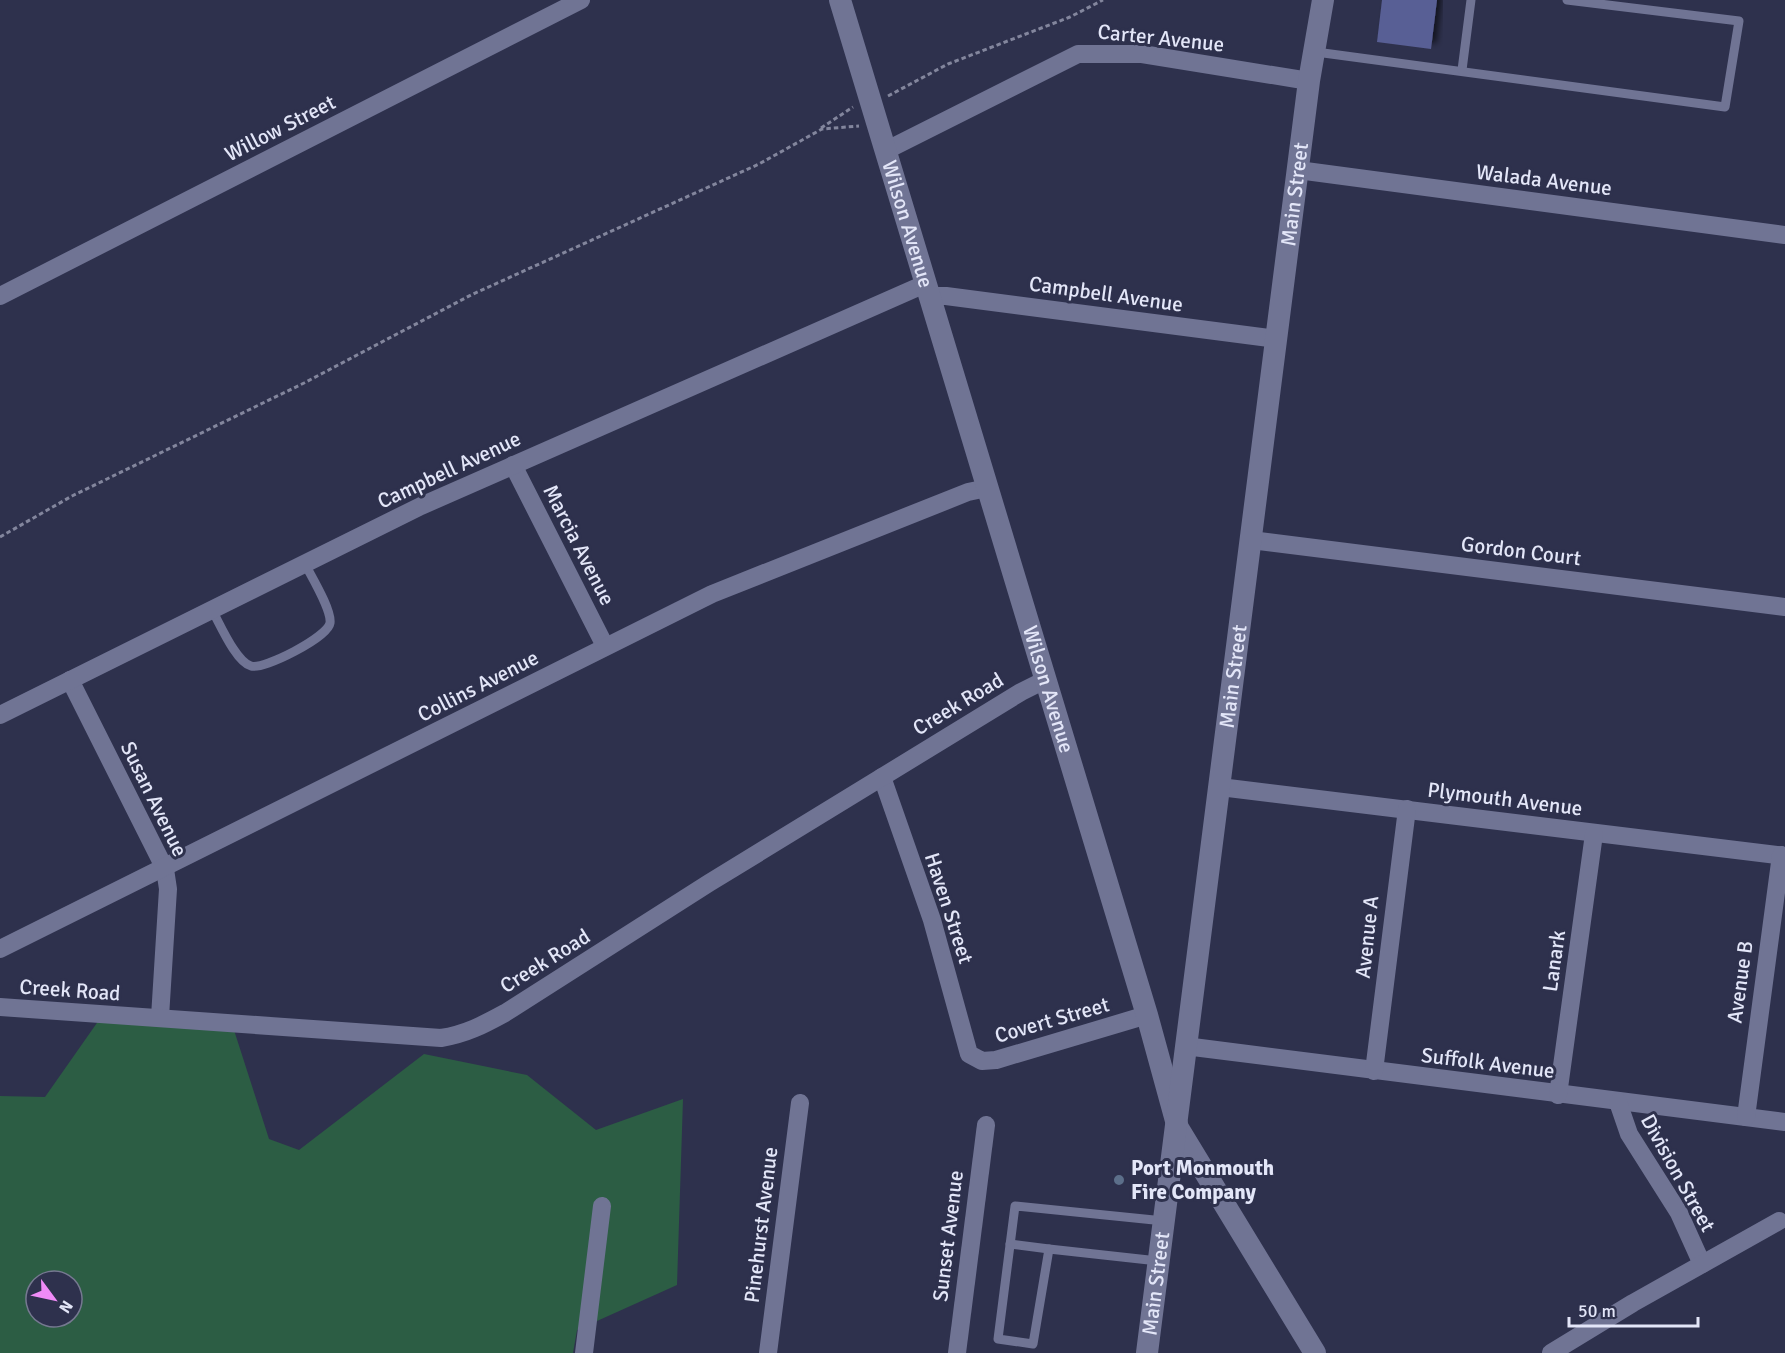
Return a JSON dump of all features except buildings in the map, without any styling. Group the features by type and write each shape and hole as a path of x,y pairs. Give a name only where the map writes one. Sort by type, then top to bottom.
{"street":[{"name":"Willow Street","path":"0,296 581,0"},
{"name":"Wilson Avenue","path":"840,0 1147,1015 1178,1128 1315,1353"},
{"name":"Main Street","path":"1147,1353 1178,1128 1185,1046 1309,81 1316,52 1323,0"},
{"name":"Carter Avenue","path":"887,150 1078,54 1142,54 1309,81"},
{"name":"Walada Avenue","path":"1298,170 1785,234"},
{"name":"Campbell Avenue","path":"0,715 421,506 927,290 946,296 1277,339"},
{"name":"Marcia Avenue","path":"513,465 605,646"},
{"name":"Collins Avenue","path":"0,949 165,869 712,594 968,492 987,488"},
{"name":"Gordon Court","path":"1251,540 1785,607"},
{"name":"Susan Avenue","path":"70,680 165,869 168,889 160,1017"},
{"name":"Creek Road","path":"0,1007 441,1038 461,1035 505,1013 882,777 1021,692 1045,680"},
{"name":"Haven Street","path":"882,777 932,920 969,1054"},
{"name":"Plymouth Avenue","path":"1220,787 1594,834 1783,855"},
{"name":"Avenue A","path":"1374,1071 1407,809"},
{"name":"Lanark","path":"1558,1095 1594,834"},
{"name":"Avenue B","path":"1746,1117 1783,855"},
{"name":"Covert Street","path":"969,1054 982,1061 996,1060 1147,1015"},
{"name":"Suffolk Avenue","path":"1185,1046 1785,1122"},
{"name":"Division Street","path":"1618,1102 1629,1134 1678,1213 1702,1264"},
{"name":"Pinehurst Avenue","path":"768,1353 800,1103"},
{"name":"Sunset Avenue","path":"957,1353 986,1125"},
{"path":"584,1353 602,1206"},
{"name":"Division Street","path":"1551,1353 1779,1221"}],"lane":[{"path":"1462,70 1471,0"},
{"path":"1316,52 1725,107 1739,21 1567,0"},
{"path":"212,609 238,657 250,666 263,667 324,635 330,624 329,614 305,564"},
{"path":"1049,1249 1033,1344 998,1340 1015,1206 1164,1221"},
{"path":"1010,1244 1158,1261"}],"path":[{"path":"881,97 894,94 948,64 1070,17 1103,0"},
{"path":"0,537 72,496 304,383 471,295 759,164 818,131 858,105"},
{"path":"818,131 832,127 864,126"}],"green space":[{"path":"99,1020 233,1027 269,1139 299,1150 424,1054 527,1075 596,1130 683,1099 677,1285 577,1330 573,1353 0,1353 0,1096 45,1097"}],"place":[{"name":"Port Monmouth Fire Company","path":"1119,1180"}]}
